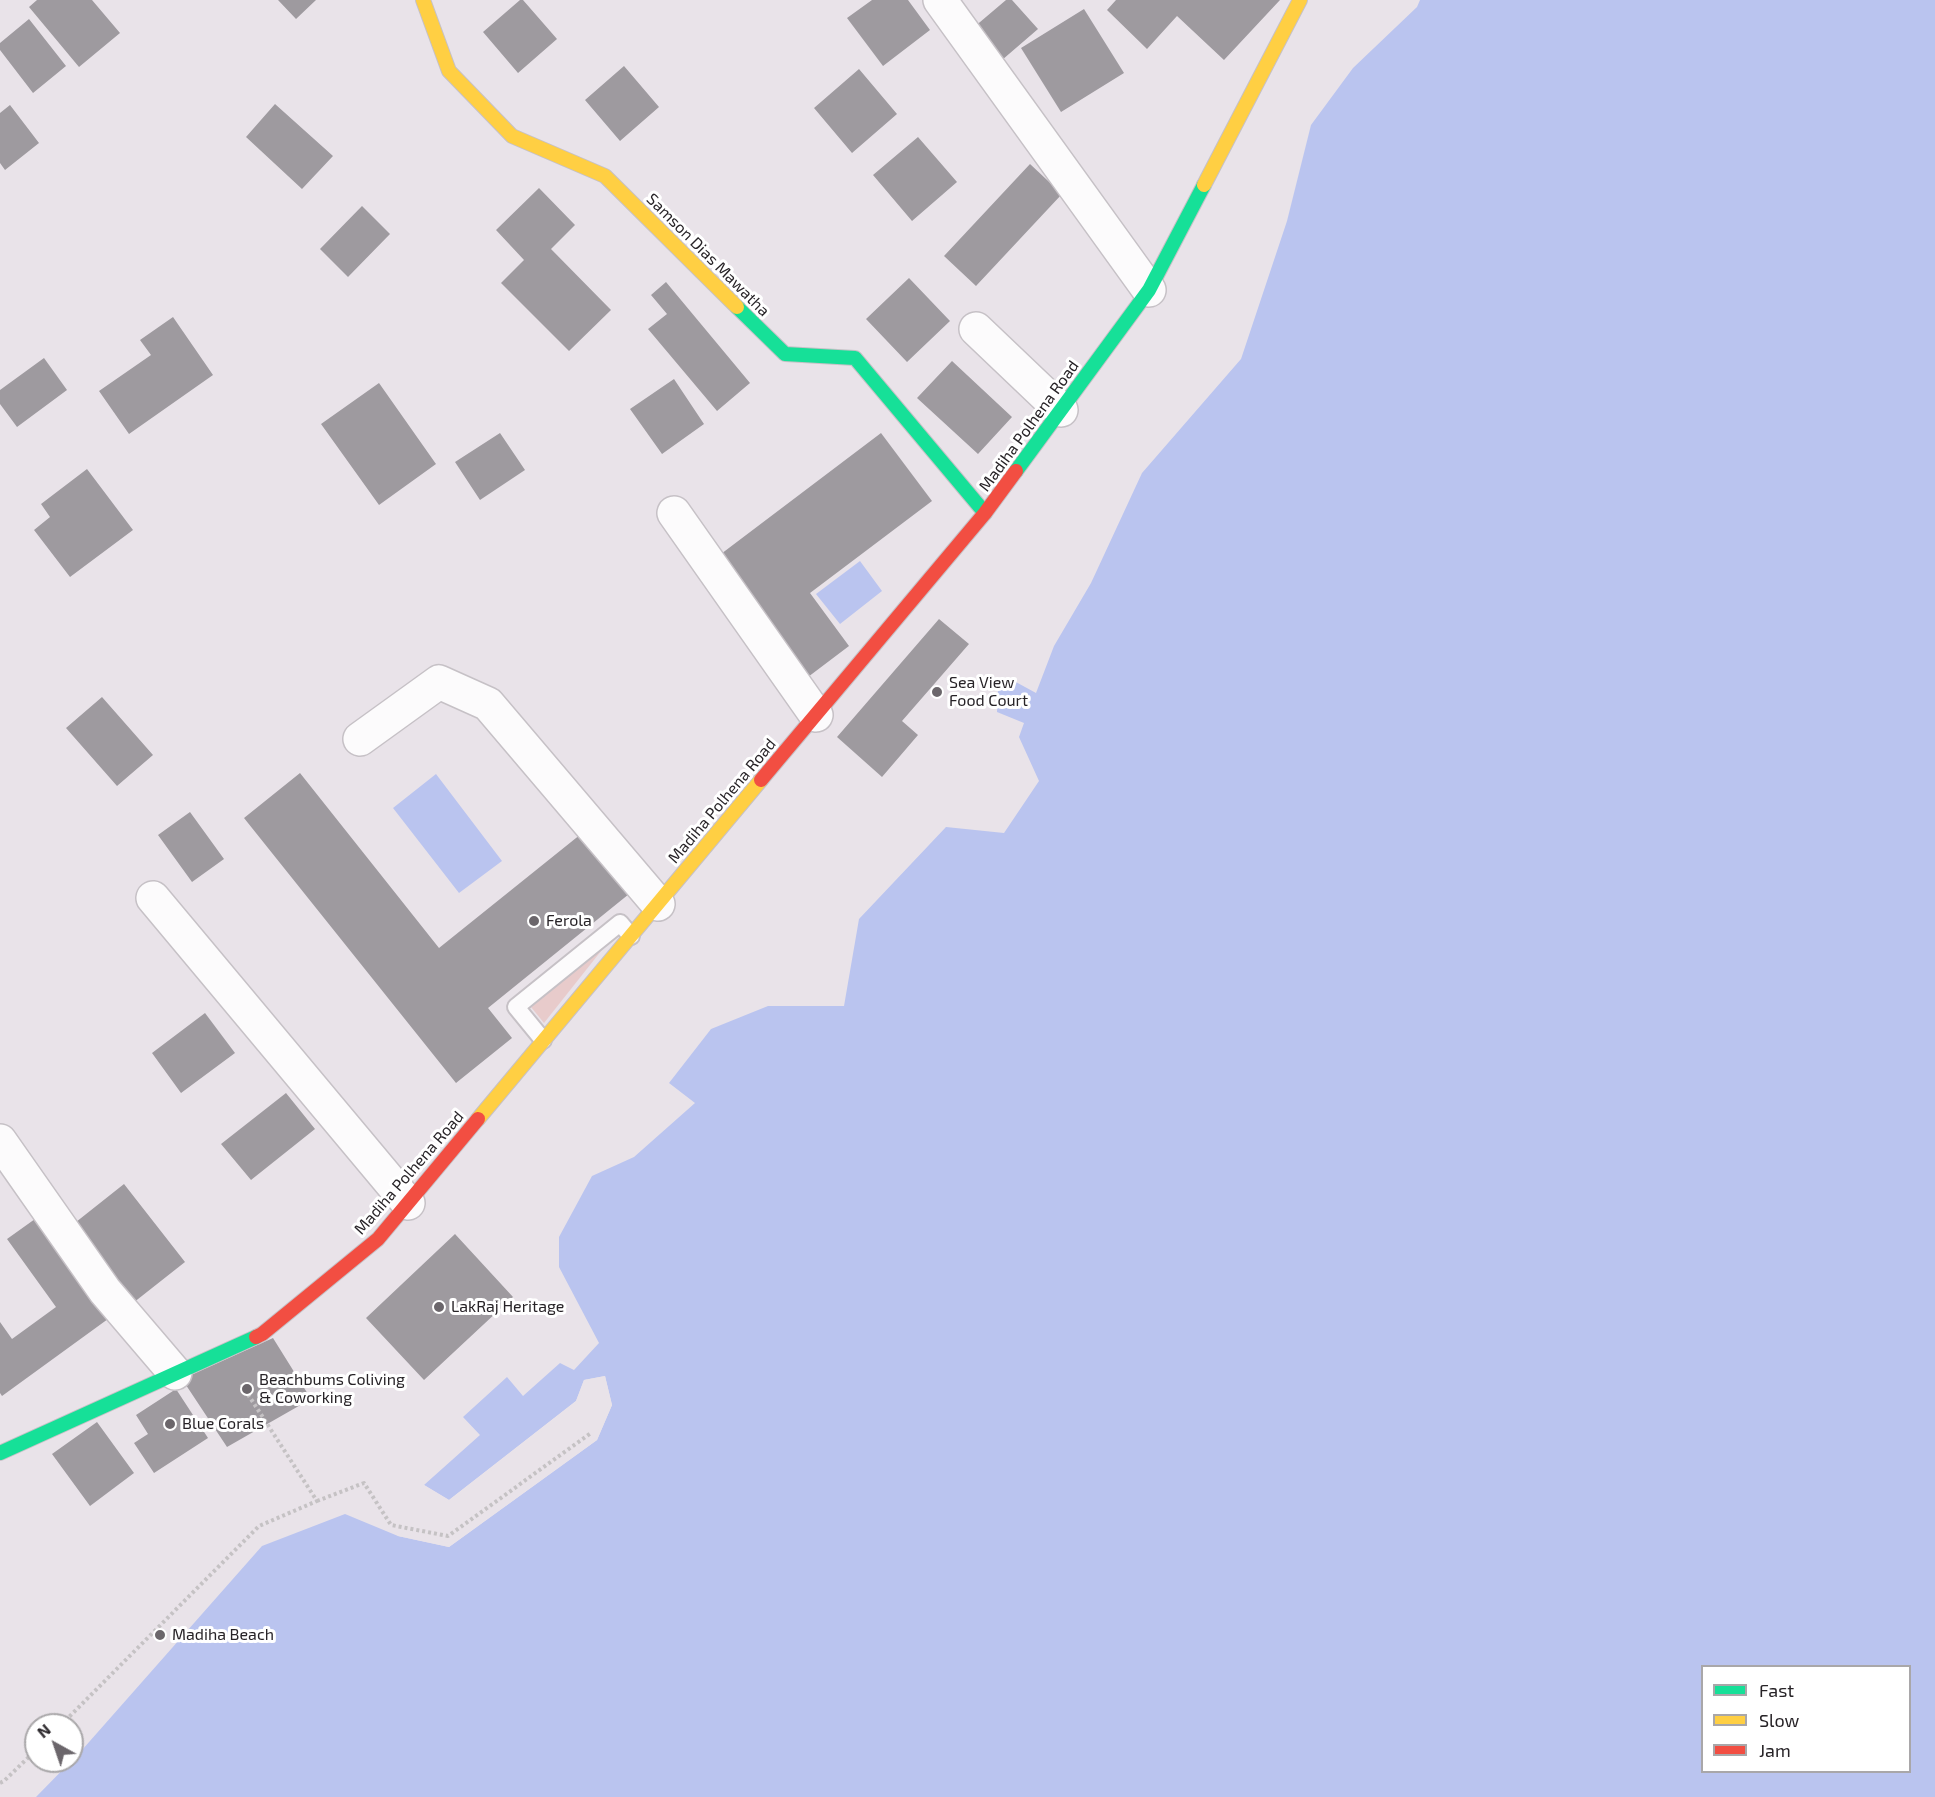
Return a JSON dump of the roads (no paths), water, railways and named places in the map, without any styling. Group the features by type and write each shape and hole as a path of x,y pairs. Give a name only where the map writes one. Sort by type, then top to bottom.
{"street":[{"name":"Samson Dias Mawatha","path":"423,0 449,70 512,136 605,176 785,354 855,358 985,513"},
{"path":"940,0 1149,290"},
{"name":"Madiha Polhena Road","path":"0,1453 262,1334 378,1239 985,513 1149,290 1300,0"},
{"path":"976,329 1061,410"},
{"path":"674,513 816,715"},
{"path":"360,739 439,682 488,704 658,904"},
{"path":"153,898 408,1203"},
{"path":"0,1141 105,1291 176,1373"}],"lane":[{"path":"543,1040 516,1007 620,922 631,936"}],"water":[{"path":"1420,0 1935,0 1935,1797 36,1797 59,1773 84,1773 84,1748 262,1546 345,1514 398,1536 449,1547 597,1440 612,1405 605,1376 584,1380 576,1401 449,1500 424,1485 480,1435 463,1417 507,1377 523,1396 560,1363 574,1370 599,1343 559,1267 559,1237 592,1176 634,1157 695,1103 669,1083 711,1029 768,1006 844,1006 859,919 946,827 1004,833 1039,781 1019,737 1024,723 997,712 998,690 1014,681 1036,693 1054,646 1091,583 1142,473 1241,359 1287,221 1311,125 1353,68 1417,7"},
{"path":"860,561 882,591 840,624 816,594"},
{"path":"436,774 502,861 459,893 393,808"}],"place":[{"name":"Sea View Food Court","path":"937,692"},
{"name":"Ferola","path":"534,921"},
{"name":"LakRaj Heritage","path":"439,1307"},
{"name":"Beachbums Coliving & Coworking","path":"247,1389"},
{"name":"Blue Corals","path":"170,1424"},
{"name":"Madiha Beach","path":"160,1635"}]}
